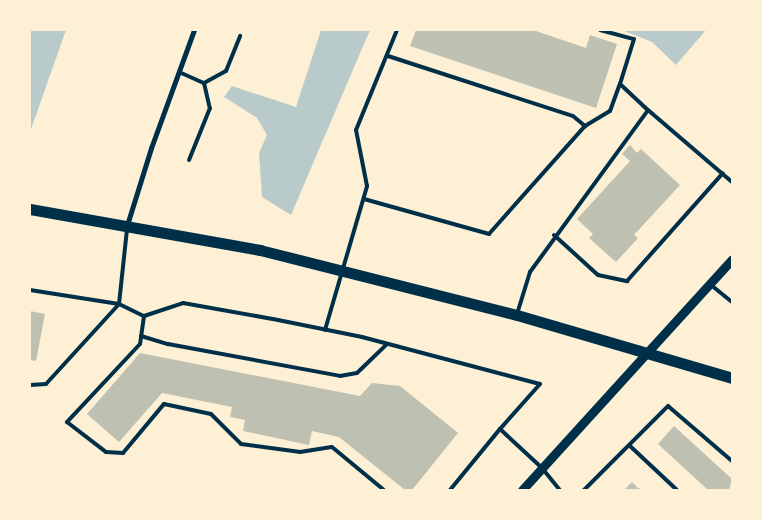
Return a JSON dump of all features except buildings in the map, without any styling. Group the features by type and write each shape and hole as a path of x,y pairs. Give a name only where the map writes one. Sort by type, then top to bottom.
{"main road":[{"path":"30,209 260,250 517,315 732,378"}],"street":[{"path":"127,225 194,30"},
{"path":"522,490 732,259"}],"lane":[{"path":"325,330 367,186 356,130 388,56 397,30"},
{"path":"364,198 489,234 585,126 610,111 634,39 600,30"},
{"path":"204,83 226,71 240,36"},
{"path":"388,56 573,116 585,126"},
{"path":"179,72 204,83"},
{"path":"189,160 210,108 204,83"},
{"path":"620,84 732,182"},
{"path":"517,315 530,272 554,234 648,110"},
{"path":"554,234 598,274 627,281 723,173"},
{"path":"30,384 46,384 119,304 127,225"},
{"path":"709,284 732,302"},
{"path":"30,290 119,304 144,316 183,303 325,330 387,344 540,384 450,490"},
{"path":"144,316 140,344 67,422 106,452 123,453 164,404 211,414 241,444 300,452 332,447 384,490"},
{"path":"141,336 168,344 340,376 357,374 387,344"},
{"path":"584,490 668,406 732,461"},
{"path":"500,429 542,468 560,490"},
{"path":"630,446 677,490"}],"shaded area":[{"path":"30,30 66,30 30,132"},
{"path":"321,30 370,30 291,215 262,197 259,153 267,135 257,118 224,97 232,86 296,107"},
{"path":"622,30 706,30 676,65 652,42"}]}
